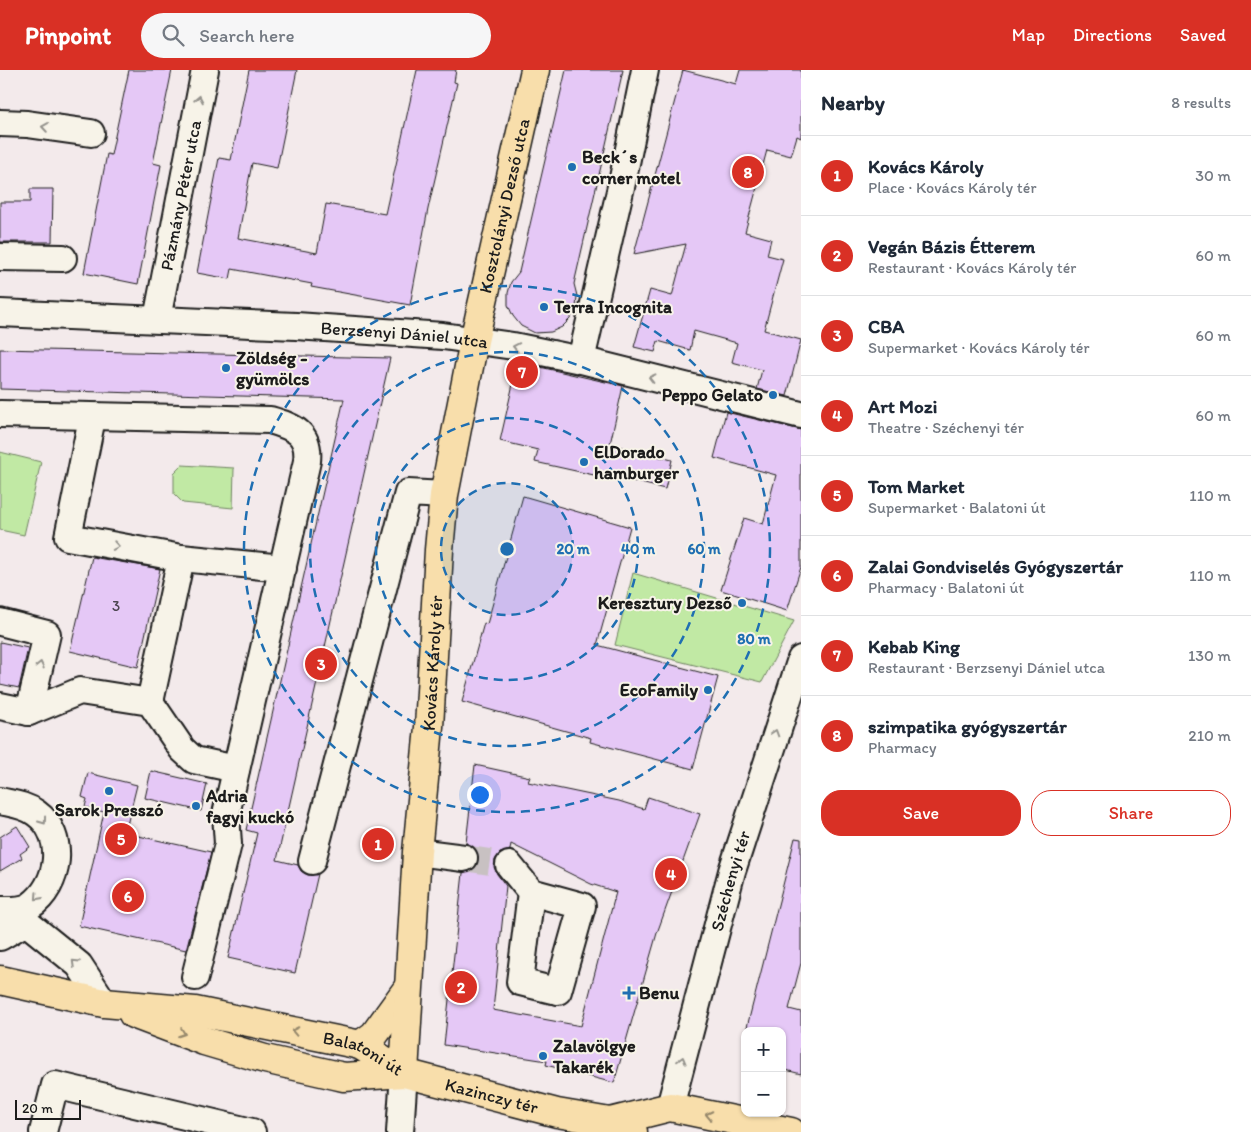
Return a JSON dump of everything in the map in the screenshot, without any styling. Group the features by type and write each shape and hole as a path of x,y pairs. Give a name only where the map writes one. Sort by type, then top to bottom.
{"main road":[{"name":"Kosztolányi Dezső utca","path":"474,341 535,70"},
{"name":"Kovács Károly tér","path":"404,1073 417,852 429,727 444,495 474,341"},
{"name":"Balatoni út","path":"0,980 104,1003 195,1011 360,1045 404,1073"},
{"path":"360,1045 374,1035 408,988"},
{"name":"Balatoni út","path":"104,1003 204,1042 266,1059 344,1077 404,1073"},
{"name":"Kazinczy tér","path":"404,1073 557,1113 622,1127 670,1107 791,1132"}],"street":[{"name":"Pázmány Péter utca","path":"157,319 205,70"},
{"path":"581,360 623,178 645,70"},
{"path":"0,123 27,124 91,133"},
{"path":"0,257 63,258"},
{"name":"Berzsenyi Dániel utca","path":"0,313 157,319 443,336 513,346 581,360 801,415"},
{"path":"0,414 92,418 270,420 287,425 297,431 306,444 307,461 226,814 228,844 195,978"},
{"path":"92,418 68,537 181,558 283,568"},
{"path":"312,861 408,494 444,495"},
{"path":"181,558 150,702 182,749 194,760 236,770"},
{"path":"0,622 47,634 29,712"},
{"name":"Széchenyi tér","path":"670,1107 732,871 801,658"},
{"path":"0,706 29,712 80,691 150,702"},
{"path":"0,801 25,806 38,814 49,829 56,849 57,861 49,885 30,906 12,914 0,937"},
{"path":"417,852 464,858"},
{"path":"509,864 531,892 582,906 555,991 520,982 531,892"},
{"path":"12,914 79,965 104,1003"},
{"path":"400,1132 404,1073"},
{"path":"44,1132 55,1085 252,1132"}],"green space":[{"path":"0,452 41,462 24,535 0,530"},
{"path":"182,465 234,468 233,508 183,503 174,494 174,473"},
{"path":"633,573 794,621 762,682 615,645"}],"building":[{"path":"129,70 172,70 153,163 161,165 138,284 84,273 107,154 111,155"},
{"path":"249,70 297,70 277,168 252,163 238,238 317,253 326,204 385,214 417,70 456,70 454,82 457,83 428,209 410,305 311,287 312,284 232,269 230,279 197,273 219,158 231,160"},
{"name":"Beck´s corner motel","path":"566,70 623,70 574,284 577,296 576,308 570,319 562,327 551,332 535,333 521,326 513,316 508,305 508,293 511,282 519,272"},
{"path":"683,70 736,84 740,70 801,70 801,138 797,136 791,156 767,150 745,232 771,239 767,255 783,259 764,330 801,340 787,396 757,389 762,370 732,362 737,343 694,331 690,350 658,341 655,352 634,347 650,290 672,296 686,244 634,254"},
{"path":"30,189 53,189 52,242 0,242 0,202 30,202"},
{"path":"0,349 390,358 277,860 298,865 301,871 308,875 318,874 295,973 228,958 257,833 246,830 344,399 0,389"},
{"path":"518,362 623,386 610,444 672,460 665,489 603,474 603,477 535,462 538,450 500,441"},
{"path":"726,412 801,430 801,567 787,611 721,590 744,518 763,524 776,475 714,458"},
{"path":"523,496 630,527 597,645 718,677 693,769 590,742 591,738 462,702 484,623 487,624"},
{"path":"92,557 160,569 138,667 70,651"},
{"path":"0,642 28,648 19,688 0,684"},
{"path":"475,765 530,777 528,782 619,801 644,809 648,797 700,814 657,933 614,1083 546,1065 547,1061 444,1045 463,873 476,867 479,859 478,852 466,843","holes":["511,844 591,884 616,892 581,1026 493,1010 506,886 494,867 495,860 500,853 510,850"]},
{"path":"151,771 207,784 201,811 145,798"},
{"path":"88,773 137,785 125,833 211,852 186,950 79,926 104,812 85,807 87,799 82,797"},
{"path":"17,826 30,847 20,854 22,858 0,871 0,837"},
{"path":"795,838 801,839 801,963 789,1009 801,1012 801,1074 786,1070 786,1027 747,1027"}],"tunnel":[{"path":"464,858 509,865"}],"place":[{"name":"Beck´s corner motel","path":"572,167"},
{"name":"szimpatika gyógyszertár","path":"748,172"},
{"name":"Terra Incognita","path":"544,307"},
{"name":"Zöldség - gyümölcs","path":"226,368"},
{"name":"Kebab King","path":"522,372"},
{"name":"Peppo Gelato","path":"773,395"},
{"name":"ElDorado hamburger","path":"584,462"},
{"name":"Keresztury Dezső","path":"742,603"},
{"name":"CBA","path":"321,664"},
{"name":"EcoFamily","path":"708,690"},
{"name":"Sarok Presszó","path":"109,791"},
{"name":"Adria fagyi kuckó","path":"196,806"},
{"name":"Tom Market","path":"121,839"},
{"name":"Kovács Károly","path":"378,844"},
{"name":"Art Mozi","path":"671,874"},
{"name":"Zalai Gondviselés Gyógyszertár","path":"128,896"},
{"name":"Vegán Bázis Étterem","path":"461,987"},
{"name":"Benu","path":"629,993"},
{"name":"Zalavölgye Takarék","path":"543,1056"}]}
